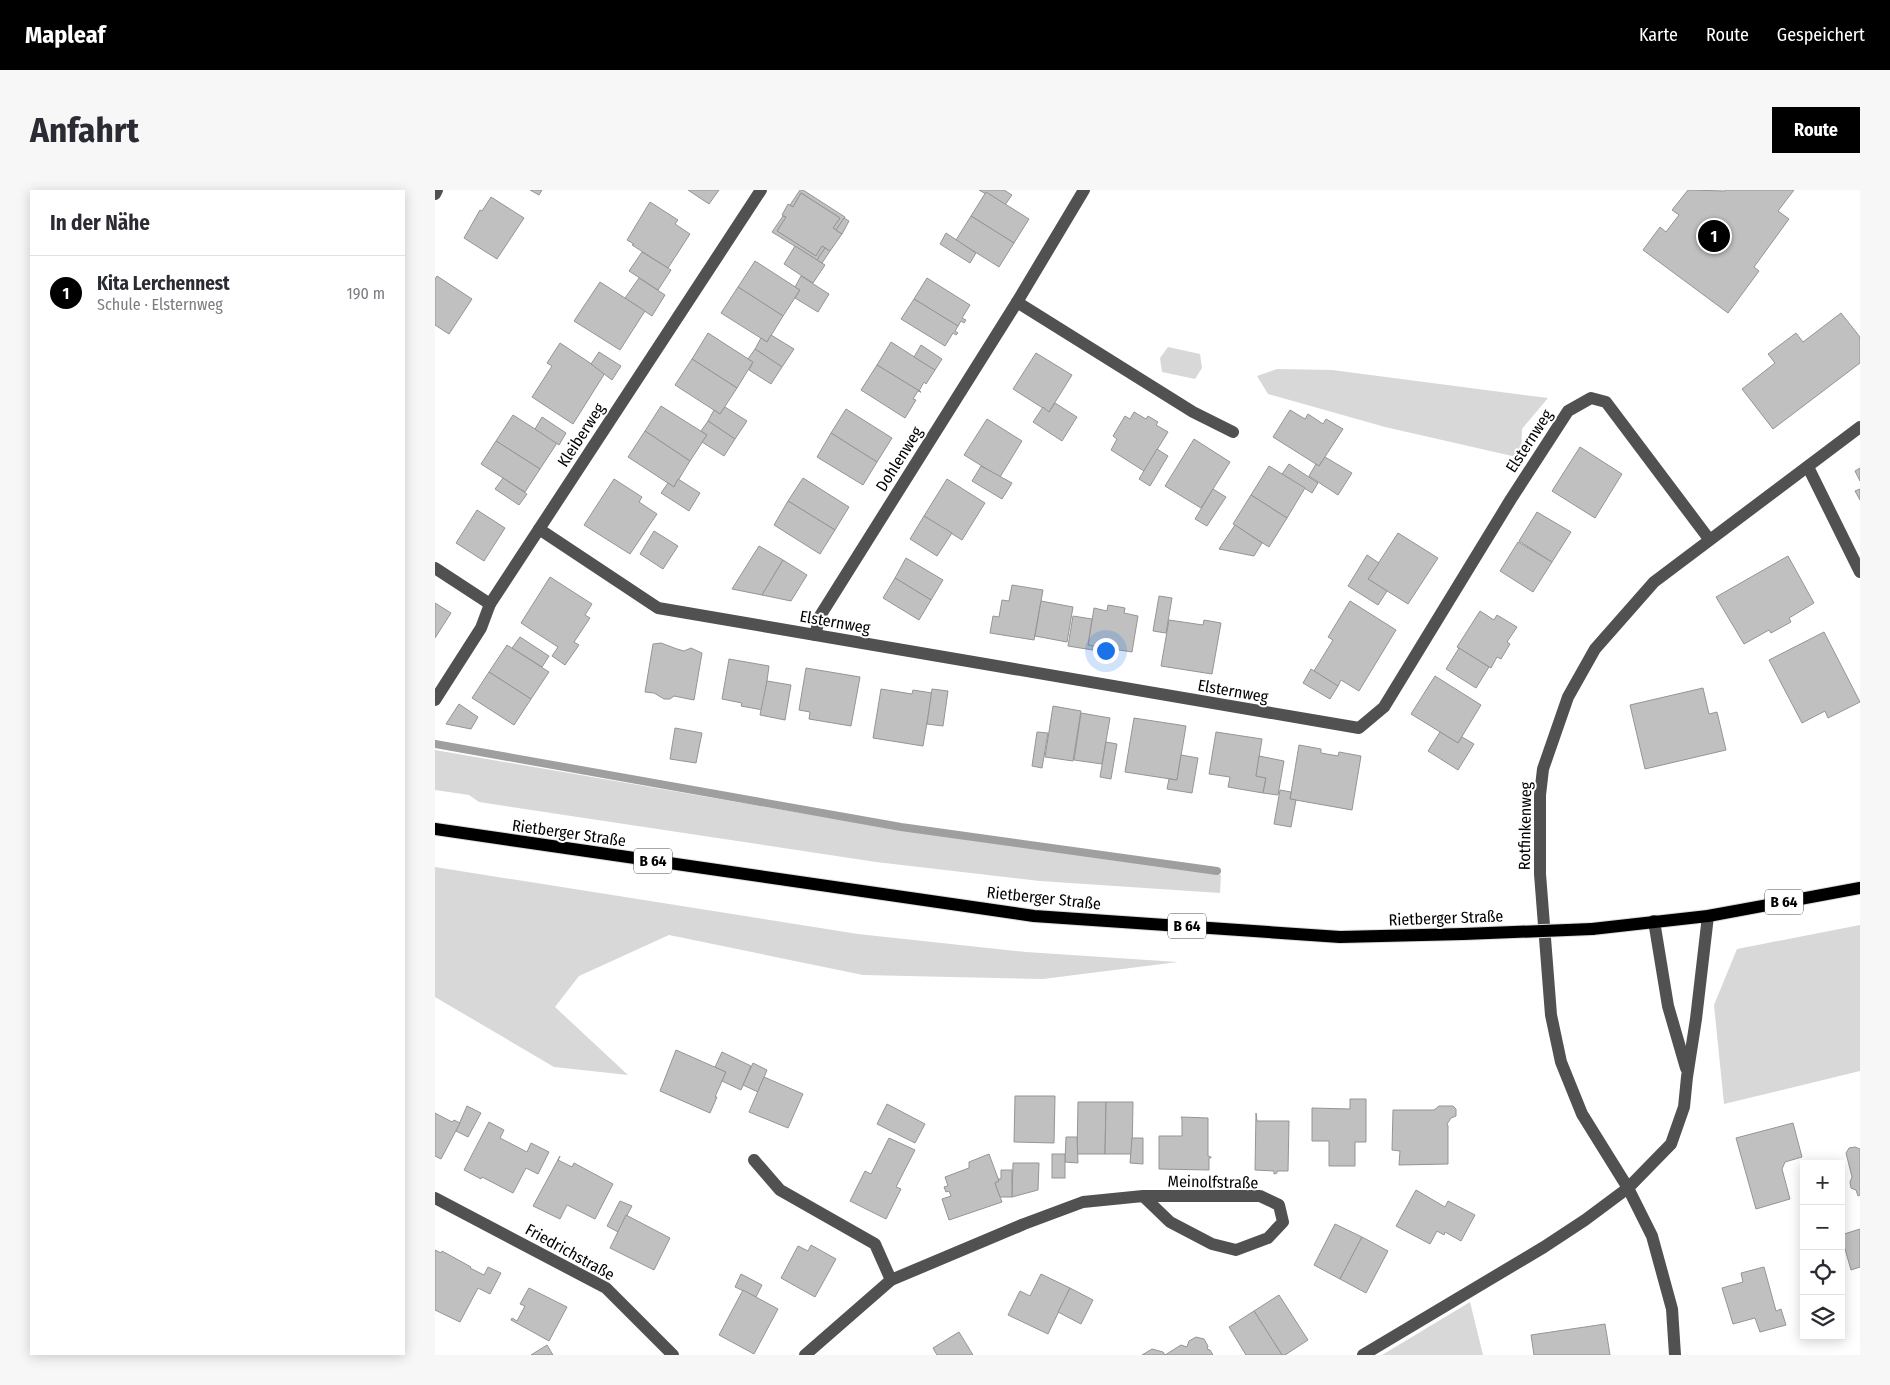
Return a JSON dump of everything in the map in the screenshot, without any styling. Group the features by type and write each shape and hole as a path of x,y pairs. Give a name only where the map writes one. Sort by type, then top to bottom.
{"main road":[{"name":"Rietberger Straße","path":"435,829 1034,916 1340,937 1592,929 1708,916 1860,888"}],"street":[{"path":"435,194 437,190"},
{"name":"Kleiberweg","path":"435,700 481,628 490,604 761,190"},
{"name":"Dohlenweg","path":"815,635 820,616 1017,302 1084,190"},
{"path":"1017,302 1193,412 1233,432"},
{"name":"Elsternweg","path":"539,529 658,608 1359,728 1384,707 1511,499 1568,411 1591,398 1606,402 1709,539"},
{"name":"Rotfinkenweg","path":"1675,1355 1671,1309 1652,1236 1628,1188 1582,1114 1561,1062 1551,1015 1540,874 1540,795 1543,770 1568,697 1595,649 1654,582 1860,427"},
{"path":"1808,467 1860,572"},
{"path":"435,568 490,604"},
{"path":"1363,1355 1544,1247 1585,1220 1628,1188 1671,1144 1684,1106 1687,1073 1697,1019 1708,916"},
{"path":"1654,921 1669,1006 1687,1073"},
{"path":"754,1160 780,1190 875,1244 891,1280"},
{"name":"Meinolfstraße","path":"805,1355 891,1280 1024,1224 1083,1202 1143,1196 1260,1196 1279,1205 1283,1222 1269,1238 1236,1250 1212,1244 1170,1222 1143,1196"},
{"name":"Friedrichstraße","path":"435,1198 606,1288 673,1355"}],"shaded area":[{"path":"1168,347 1200,354 1202,368 1195,379 1162,372 1160,358"},
{"path":"1277,369 1332,370 1548,398 1522,429 1521,458 1385,427 1268,394 1257,376"},
{"path":"435,750 818,816 1221,875 1220,893 1040,881 876,862 479,802 469,795 435,790"},
{"path":"435,867 858,934 1026,952 1178,962 1043,979 863,975 669,935 579,976 555,1007 628,1075 554,1067 435,997"},
{"path":"1860,925 1860,1071 1724,1104 1714,1005 1737,949"},
{"path":"1470,1302 1483,1355 1382,1355"}],"building":[{"path":"530,190 542,190 539,195"},
{"path":"688,190 719,190 709,204"},
{"path":"800,190 803,190 845,217 836,230 833,228 840,218 801,193 793,207 790,205"},
{"path":"979,190 1004,190 1012,195 1005,205"},
{"path":"1688,190 1794,190 1778,211 1789,219 1754,267 1759,271 1728,313 1643,250 1660,227 1666,232 1679,215 1672,210"},
{"path":"986,192 1029,219 1014,243 971,216"},
{"path":"801,193 840,218 833,228 842,234 830,251 822,246 816,256 777,231 786,217 782,215 788,204 793,207"},
{"path":"491,197 524,218 497,259 464,238 480,210 482,211"},
{"path":"650,202 678,220 675,224 690,234 668,268 627,240"},
{"path":"783,216 786,217 777,231 816,256 822,246 825,248 817,260 772,232"},
{"path":"971,216 1014,243 999,267 956,240"},
{"path":"844,218 849,221 842,234 836,230"},
{"path":"946,233 976,253 970,263 940,244"},
{"path":"795,246 825,265 813,283 784,264"},
{"path":"825,248 830,251 822,263 817,260"},
{"path":"642,252 671,270 658,290 629,271"},
{"path":"755,261 800,290 783,316 738,287"},
{"path":"437,276 472,299 449,334 435,325 435,279"},
{"path":"801,276 829,294 818,312 795,298 800,290 795,287"},
{"path":"639,278 665,295 652,316 625,298"},
{"path":"927,278 970,305 962,318 966,320 964,323 961,321 958,326 914,299"},
{"path":"600,282 645,311 620,350 574,321"},
{"path":"738,287 783,316 767,342 721,313"},
{"path":"914,299 958,326 955,331 958,333 956,335 953,333 945,346 901,319"},
{"path":"1841,313 1860,337 1860,363 1773,429 1742,389 1775,363 1768,354 1796,333 1803,342"},
{"path":"708,333 753,362 737,388 692,359"},
{"path":"771,335 794,349 782,367 755,349 761,338 767,342"},
{"path":"891,342 935,370 919,391 877,365"},
{"path":"560,343 605,373 573,424 532,397 552,366 547,363"},
{"path":"921,345 942,359 935,370 914,357"},
{"path":"755,349 782,367 771,384 749,370 753,362 748,359"},
{"path":"599,352 621,366 612,380 591,364"},
{"path":"1036,353 1072,375 1049,412 1013,389"},
{"path":"692,359 737,388 720,414 675,385"},
{"path":"877,365 921,392 918,391 913,399 916,400 905,418 861,390"},
{"path":"1055,403 1077,417 1062,441 1033,422 1043,407 1049,412"},
{"path":"661,406 707,435 690,461 645,431"},
{"path":"725,407 747,421 735,439 708,421 714,410 720,414"},
{"path":"846,409 892,438 877,462 831,433"},
{"path":"1290,410 1305,419 1308,414 1323,424 1326,419 1343,429 1319,466 1273,437"},
{"path":"1134,412 1146,419 1148,416 1158,422 1156,425 1168,432 1144,471 1111,450 1117,439 1113,436 1125,416 1130,419"},
{"path":"513,415 557,443 540,469 496,441"},
{"path":"542,417 566,433 559,445 535,429"},
{"path":"987,419 1022,441 1000,477 964,455"},
{"path":"708,421 735,439 724,456 702,442 707,435 701,431"},
{"path":"645,431 690,461 674,487 628,457"},
{"path":"831,433 877,462 863,485 817,457"},
{"path":"1194,439 1230,462 1201,508 1165,486"},
{"path":"496,441 540,469 525,492 481,464"},
{"path":"1580,447 1622,474 1595,518 1552,491"},
{"path":"1157,449 1168,456 1150,486 1139,479"},
{"path":"1325,457 1352,473 1338,495 1309,476 1316,464 1319,466"},
{"path":"1289,464 1318,483 1312,493 1282,474"},
{"path":"981,466 1012,483 1002,499 972,481"},
{"path":"1269,466 1305,488 1287,518 1251,495"},
{"path":"1860,468 1860,481 1855,471"},
{"path":"503,478 527,494 519,505 495,489"},
{"path":"803,478 849,507 835,530 788,501"},
{"path":"614,479 642,497 639,502 657,514 630,554 584,525"},
{"path":"678,479 700,493 689,511 661,493 668,483 674,487"},
{"path":"947,479 985,503 962,540 924,516"},
{"path":"1213,489 1226,497 1207,526 1195,519"},
{"path":"1860,489 1860,500 1855,491"},
{"path":"1251,495 1287,518 1269,547 1233,524"},
{"path":"788,501 835,530 820,554 774,525"},
{"path":"477,510 505,528 484,561 456,543"},
{"path":"1537,512 1571,532 1552,562 1519,541"},
{"path":"924,516 952,533 937,556 910,539"},
{"path":"1235,525 1262,543 1254,556 1219,549"},
{"path":"654,531 678,546 663,569 640,554"},
{"path":"1398,533 1438,558 1408,604 1368,579"},
{"path":"1518,542 1552,562 1533,592 1500,571"},
{"path":"759,546 783,560 762,595 732,589"},
{"path":"1367,555 1379,563 1368,579 1387,591 1378,605 1348,586"},
{"path":"1788,556 1814,603 1789,618 1791,622 1771,633 1769,630 1744,644 1716,597"},
{"path":"906,558 943,580 931,600 895,578"},
{"path":"783,560 807,575 791,601 762,595"},
{"path":"550,577 592,604 585,615 590,618 574,642 579,645 565,665 552,656 558,647 521,623"},
{"path":"895,578 931,600 919,620 883,598"},
{"path":"1012,585 1043,590 1034,640 990,633 993,616 999,617 1002,600 1009,601"},
{"path":"1159,596 1172,598 1166,633 1153,631"},
{"path":"1041,601 1073,607 1067,642 1035,636"},
{"path":"1350,601 1396,630 1359,691 1341,680 1338,686 1314,671 1333,640 1328,637"},
{"path":"435,603 451,613 435,638"},
{"path":"1108,605 1125,608 1124,613 1138,616 1132,652 1088,645 1094,608 1107,611"},
{"path":"1480,611 1494,620 1497,615 1517,627 1507,642 1510,644 1501,659 1497,657 1491,668 1457,647"},
{"path":"1073,616 1092,619 1088,645 1093,646 1093,650 1068,646"},
{"path":"1169,620 1203,625 1204,620 1221,623 1212,674 1161,666"},
{"path":"1824,632 1860,702 1828,718 1825,711 1802,723 1769,660"},
{"path":"520,637 549,656 542,667 512,648"},
{"path":"661,643 684,651 691,648 702,653 694,700 674,696 670,699 664,699 654,693 645,692 653,644"},
{"path":"507,645 549,672 531,699 489,672"},
{"path":"1459,648 1489,667 1476,688 1446,669"},
{"path":"729,659 769,666 763,710 741,706 742,703 722,699"},
{"path":"806,668 860,677 851,726 809,719 810,712 799,710"},
{"path":"1311,669 1338,686 1330,699 1303,683"},
{"path":"489,672 531,699 514,725 472,698"},
{"path":"1435,676 1481,705 1458,743 1411,714"},
{"path":"767,681 791,685 785,720 760,715"},
{"path":"1703,688 1709,714 1717,712 1726,750 1645,769 1630,705"},
{"path":"881,689 912,694 913,690 932,693 923,746 873,738"},
{"path":"932,689 948,691 943,726 927,724"},
{"path":"459,704 478,717 471,729 446,724"},
{"path":"1053,706 1081,711 1073,761 1045,757"},
{"path":"1081,713 1110,718 1102,764 1074,760"},
{"path":"1134,718 1186,726 1177,780 1125,772"},
{"path":"675,728 702,733 696,763 670,759"},
{"path":"1037,732 1048,733 1042,768 1032,766"},
{"path":"1216,732 1262,739 1256,776 1266,778 1263,793 1228,787 1230,777 1209,774"},
{"path":"1440,732 1458,743 1462,737 1474,744 1458,770 1428,751"},
{"path":"1106,742 1117,744 1111,779 1100,777"},
{"path":"1299,745 1321,749 1321,753 1338,756 1339,752 1361,756 1352,810 1290,799"},
{"path":"1181,755 1198,758 1192,793 1167,789 1169,779 1177,780"},
{"path":"1259,756 1284,761 1278,795 1263,793 1266,778 1256,776"},
{"path":"1280,790 1291,792 1290,799 1296,800 1291,827 1274,824"},
{"path":"676,1050 726,1072 710,1113 660,1091"},
{"path":"722,1052 751,1066 741,1090 722,1081 726,1072 715,1067"},
{"path":"753,1063 767,1070 758,1092 743,1085"},
{"path":"764,1077 803,1094 788,1128 749,1112"},
{"path":"1015,1096 1055,1096 1054,1143 1014,1142"},
{"path":"1350,1099 1366,1099 1366,1142 1355,1142 1355,1166 1329,1166 1329,1141 1312,1141 1312,1108 1350,1109"},
{"path":"1078,1102 1106,1102 1105,1154 1077,1154"},
{"path":"1106,1102 1133,1102 1132,1154 1105,1154"},
{"path":"887,1104 925,1124 915,1143 877,1124"},
{"path":"467,1106 481,1113 468,1137 456,1131"},
{"path":"1439,1106 1453,1106 1456,1109 1456,1116 1451,1118 1447,1124 1448,1164 1399,1165 1400,1151 1392,1150 1393,1110 1434,1110"},
{"path":"435,1113 452,1122 454,1120 460,1123 441,1159 435,1156"},
{"path":"1256,1113 1257,1121 1289,1121 1288,1171 1277,1171 1274,1174 1274,1171 1255,1170"},
{"path":"1181,1117 1208,1118 1208,1156 1211,1157 1209,1158 1209,1170 1159,1169 1159,1136 1182,1136"},
{"path":"489,1122 504,1130 500,1138 527,1152 531,1143 549,1152 538,1174 526,1168 513,1193 464,1170"},
{"path":"1793,1123 1802,1157 1785,1162 1782,1169 1790,1199 1756,1209 1736,1138"},
{"path":"1066,1137 1077,1137 1078,1163 1065,1162"},
{"path":"889,1138 915,1150 896,1187 901,1189 886,1219 850,1201 865,1171 871,1174"},
{"path":"1132,1138 1143,1138 1143,1164 1130,1163"},
{"path":"1855,1147 1860,1149 1860,1195 1858,1196 1856,1190 1851,1188 1850,1182 1852,1177 1846,1153 1849,1148"},
{"path":"989,1154 999,1181 995,1183 1002,1202 949,1220 942,1199 951,1196 944,1187 948,1186 945,1177 969,1168 969,1162"},
{"path":"1052,1154 1065,1154 1065,1178 1052,1178"},
{"path":"560,1156 558,1160 572,1167 574,1163 613,1184 595,1219 567,1205 560,1219 533,1206"},
{"path":"1013,1163 1039,1163 1038,1190 1012,1197"},
{"path":"1001,1170 1012,1170 1012,1197 1000,1197 995,1183 999,1181 998,1179 1001,1179"},
{"path":"1416,1190 1445,1207 1448,1201 1475,1215 1461,1241 1445,1232 1444,1235 1437,1231 1430,1244 1396,1226"},
{"path":"620,1201 632,1206 618,1232 607,1226"},
{"path":"626,1215 670,1238 654,1270 610,1248"},
{"path":"1335,1224 1362,1237 1340,1279 1314,1265"},
{"path":"1860,1229 1860,1267 1851,1270 1845,1249 1845,1234"},
{"path":"1362,1237 1388,1251 1366,1293 1340,1279"},
{"path":"811,1245 836,1259 815,1297 781,1278 798,1246 808,1251"},
{"path":"435,1250 441,1253 442,1251 484,1275 488,1267 501,1273 490,1294 478,1288 460,1322 435,1310"},
{"path":"1764,1267 1776,1311 1781,1309 1786,1325 1760,1332 1755,1318 1733,1324 1722,1288 1743,1282 1741,1273"},
{"path":"741,1274 762,1285 756,1297 735,1287"},
{"path":"1041,1274 1070,1288 1048,1334 1008,1315 1020,1291 1030,1296"},
{"path":"529,1288 567,1307 549,1341 511,1320 512,1318 517,1321 525,1306 520,1304"},
{"path":"1070,1288 1093,1300 1081,1324 1058,1312"},
{"path":"743,1290 778,1309 754,1354 719,1335"},
{"path":"1279,1295 1308,1340 1285,1355 1282,1355 1254,1311"},
{"path":"1254,1311 1282,1355 1246,1355 1229,1327"},
{"path":"1605,1324 1610,1355 1534,1355 1531,1335"},
{"path":"959,1332 973,1355 937,1355 933,1348"},
{"path":"1196,1337 1204,1339 1208,1346 1207,1349 1213,1355 1165,1355 1181,1345 1187,1347 1189,1341"},
{"path":"547,1345 553,1355 531,1355"},
{"path":"1152,1349 1163,1352 1165,1355 1142,1355"}],"waterway":[{"path":"435,744 901,827 1217,871"}],"place":[{"name":"Kita Lerchennest","path":"1714,236"}]}
